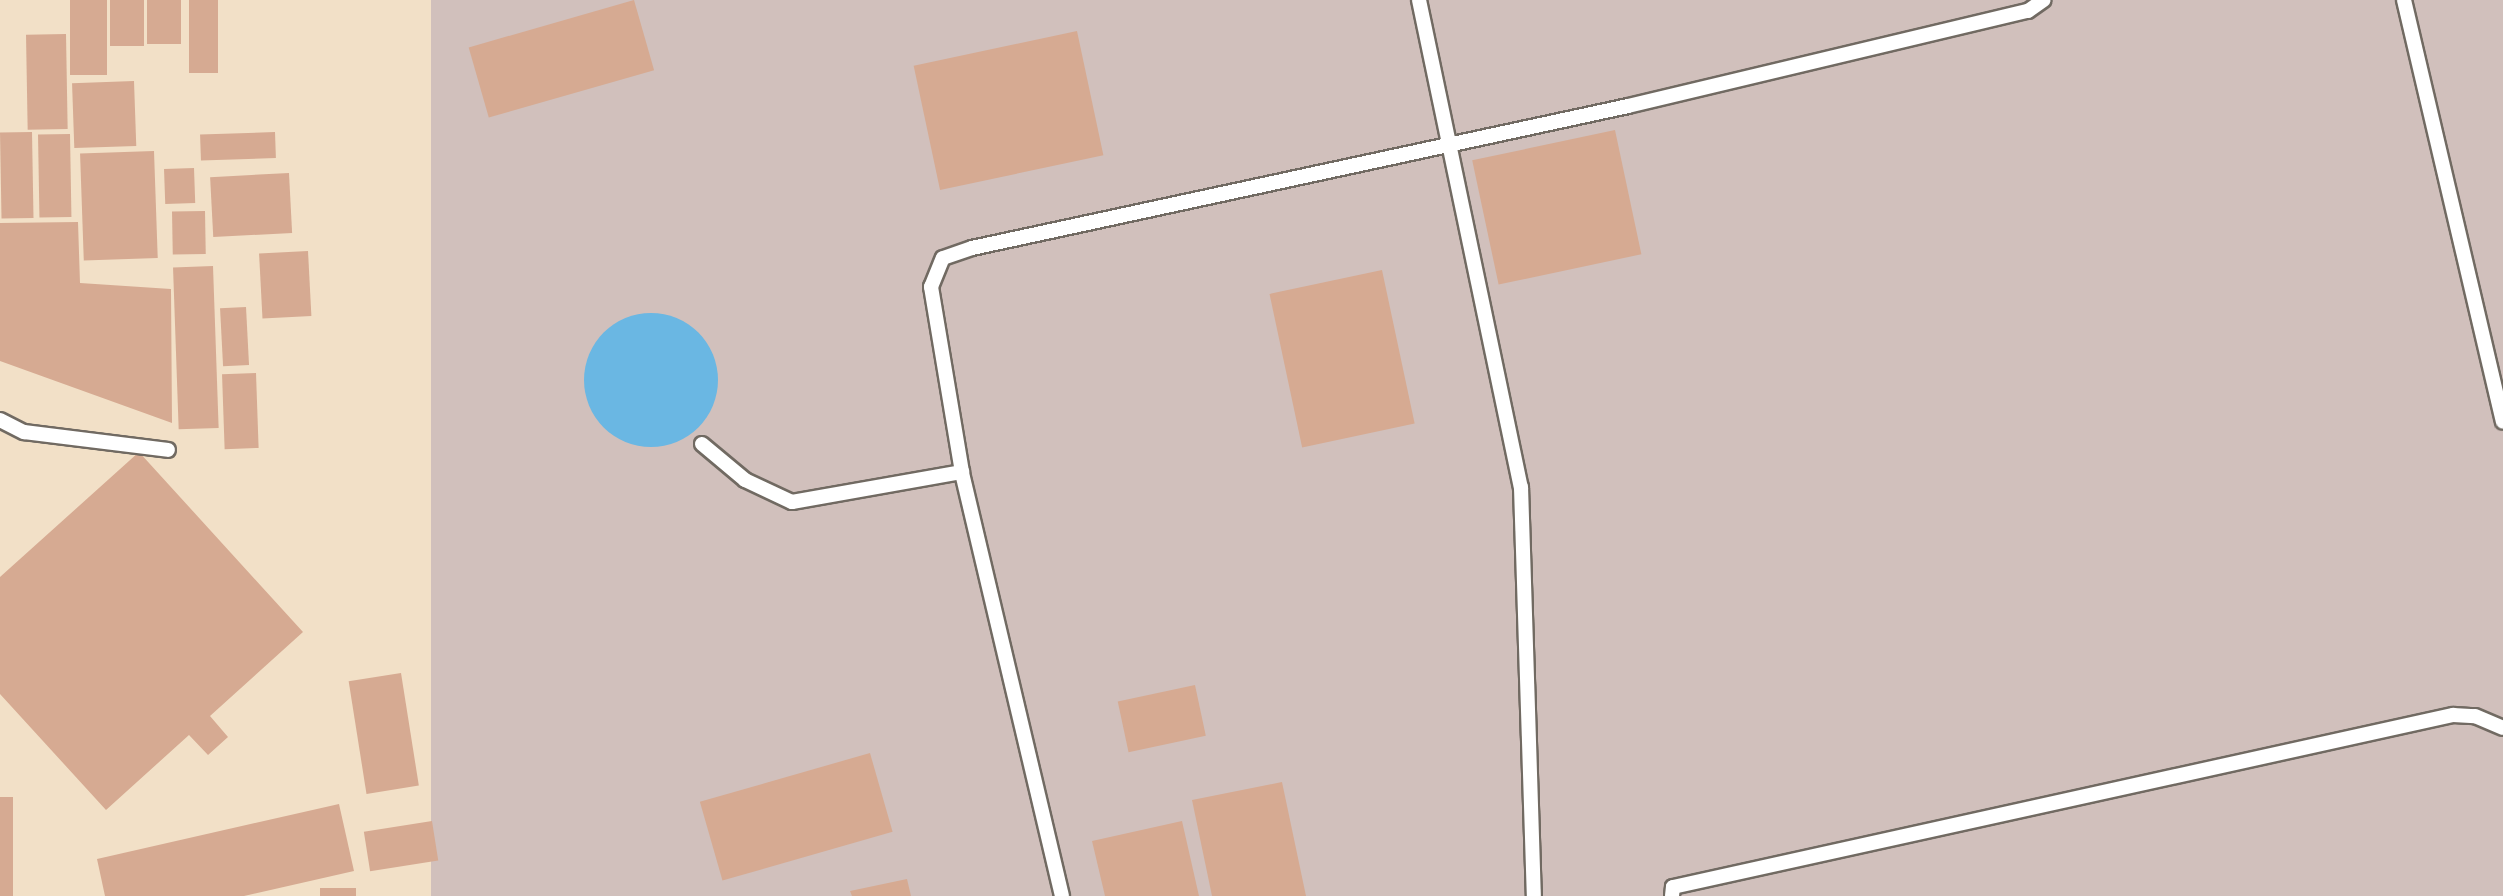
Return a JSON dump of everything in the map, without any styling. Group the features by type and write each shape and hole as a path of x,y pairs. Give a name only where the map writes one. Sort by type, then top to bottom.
{"lane":[{"path":"1419,0 1521,487 1534,896"},
{"path":"1062,896 962,472 931,287 943,258 972,248 1188,200 1451,146 2028,11 2044,0"},
{"path":"2404,0 2503,422"},
{"path":"0,420 24,432 168,450"},
{"path":"702,444 745,480 792,502 962,472"},
{"path":"1672,896 1673,887 2453,715 2475,716 2503,728"}],"shaded area":[{"path":"431,0 2503,0 2503,896 431,896"}],"water":[{"path":"651,313 677,318 698,333 713,354 718,380 713,406 698,427 677,442 651,447 625,442 604,427 589,406 584,380 589,354 604,333 625,318"}],"building":[{"path":"70,0 107,0 107,75 70,75"},
{"path":"110,0 144,0 144,46 110,46"},
{"path":"147,0 181,0 181,44 147,44"},
{"path":"189,0 218,0 218,73 189,73"},
{"path":"634,0 654,70 489,118 469,47"},
{"path":"1077,31 1103,155 940,190 914,66"},
{"path":"66,34 68,129 28,130 26,35"},
{"path":"134,81 136,146 74,148 72,83"},
{"path":"1615,130 1641,254 1499,285 1472,160"},
{"path":"32,132 34,218 2,219 0,133"},
{"path":"275,132 276,158 201,161 200,135"},
{"path":"70,134 71,217 39,218 38,135"},
{"path":"154,151 158,258 84,261 80,154"},
{"path":"194,168 195,203 165,204 164,169"},
{"path":"289,173 292,233 213,237 210,177"},
{"path":"205,211 206,254 173,255 172,212"},
{"path":"78,222 80,283 171,289 172,423 0,361 0,223"},
{"path":"308,251 311,316 262,318 259,254"},
{"path":"213,266 219,428 179,429 173,267"},
{"path":"1382,270 1415,424 1302,447 1270,294"},
{"path":"246,307 249,365 223,366 220,308"},
{"path":"256,373 259,448 225,449 222,374"},
{"path":"139,452 303,632 210,716 228,737 208,755 189,735 106,810 0,694 0,577"},
{"path":"401,673 419,786 366,794 349,681"},
{"path":"1195,685 1206,736 1129,752 1118,701"},
{"path":"870,753 893,832 722,881 700,802"},
{"path":"1282,782 1306,896 1212,896 1192,800"},
{"path":"0,797 13,797 13,896 0,896"},
{"path":"339,804 354,871 244,896 105,896 97,859"},
{"path":"432,821 438,861 370,871 364,832"},
{"path":"1182,821 1199,896 1105,896 1092,841"},
{"path":"907,879 911,896 852,896 850,891"},
{"path":"320,888 356,888 356,896 320,896"}]}
